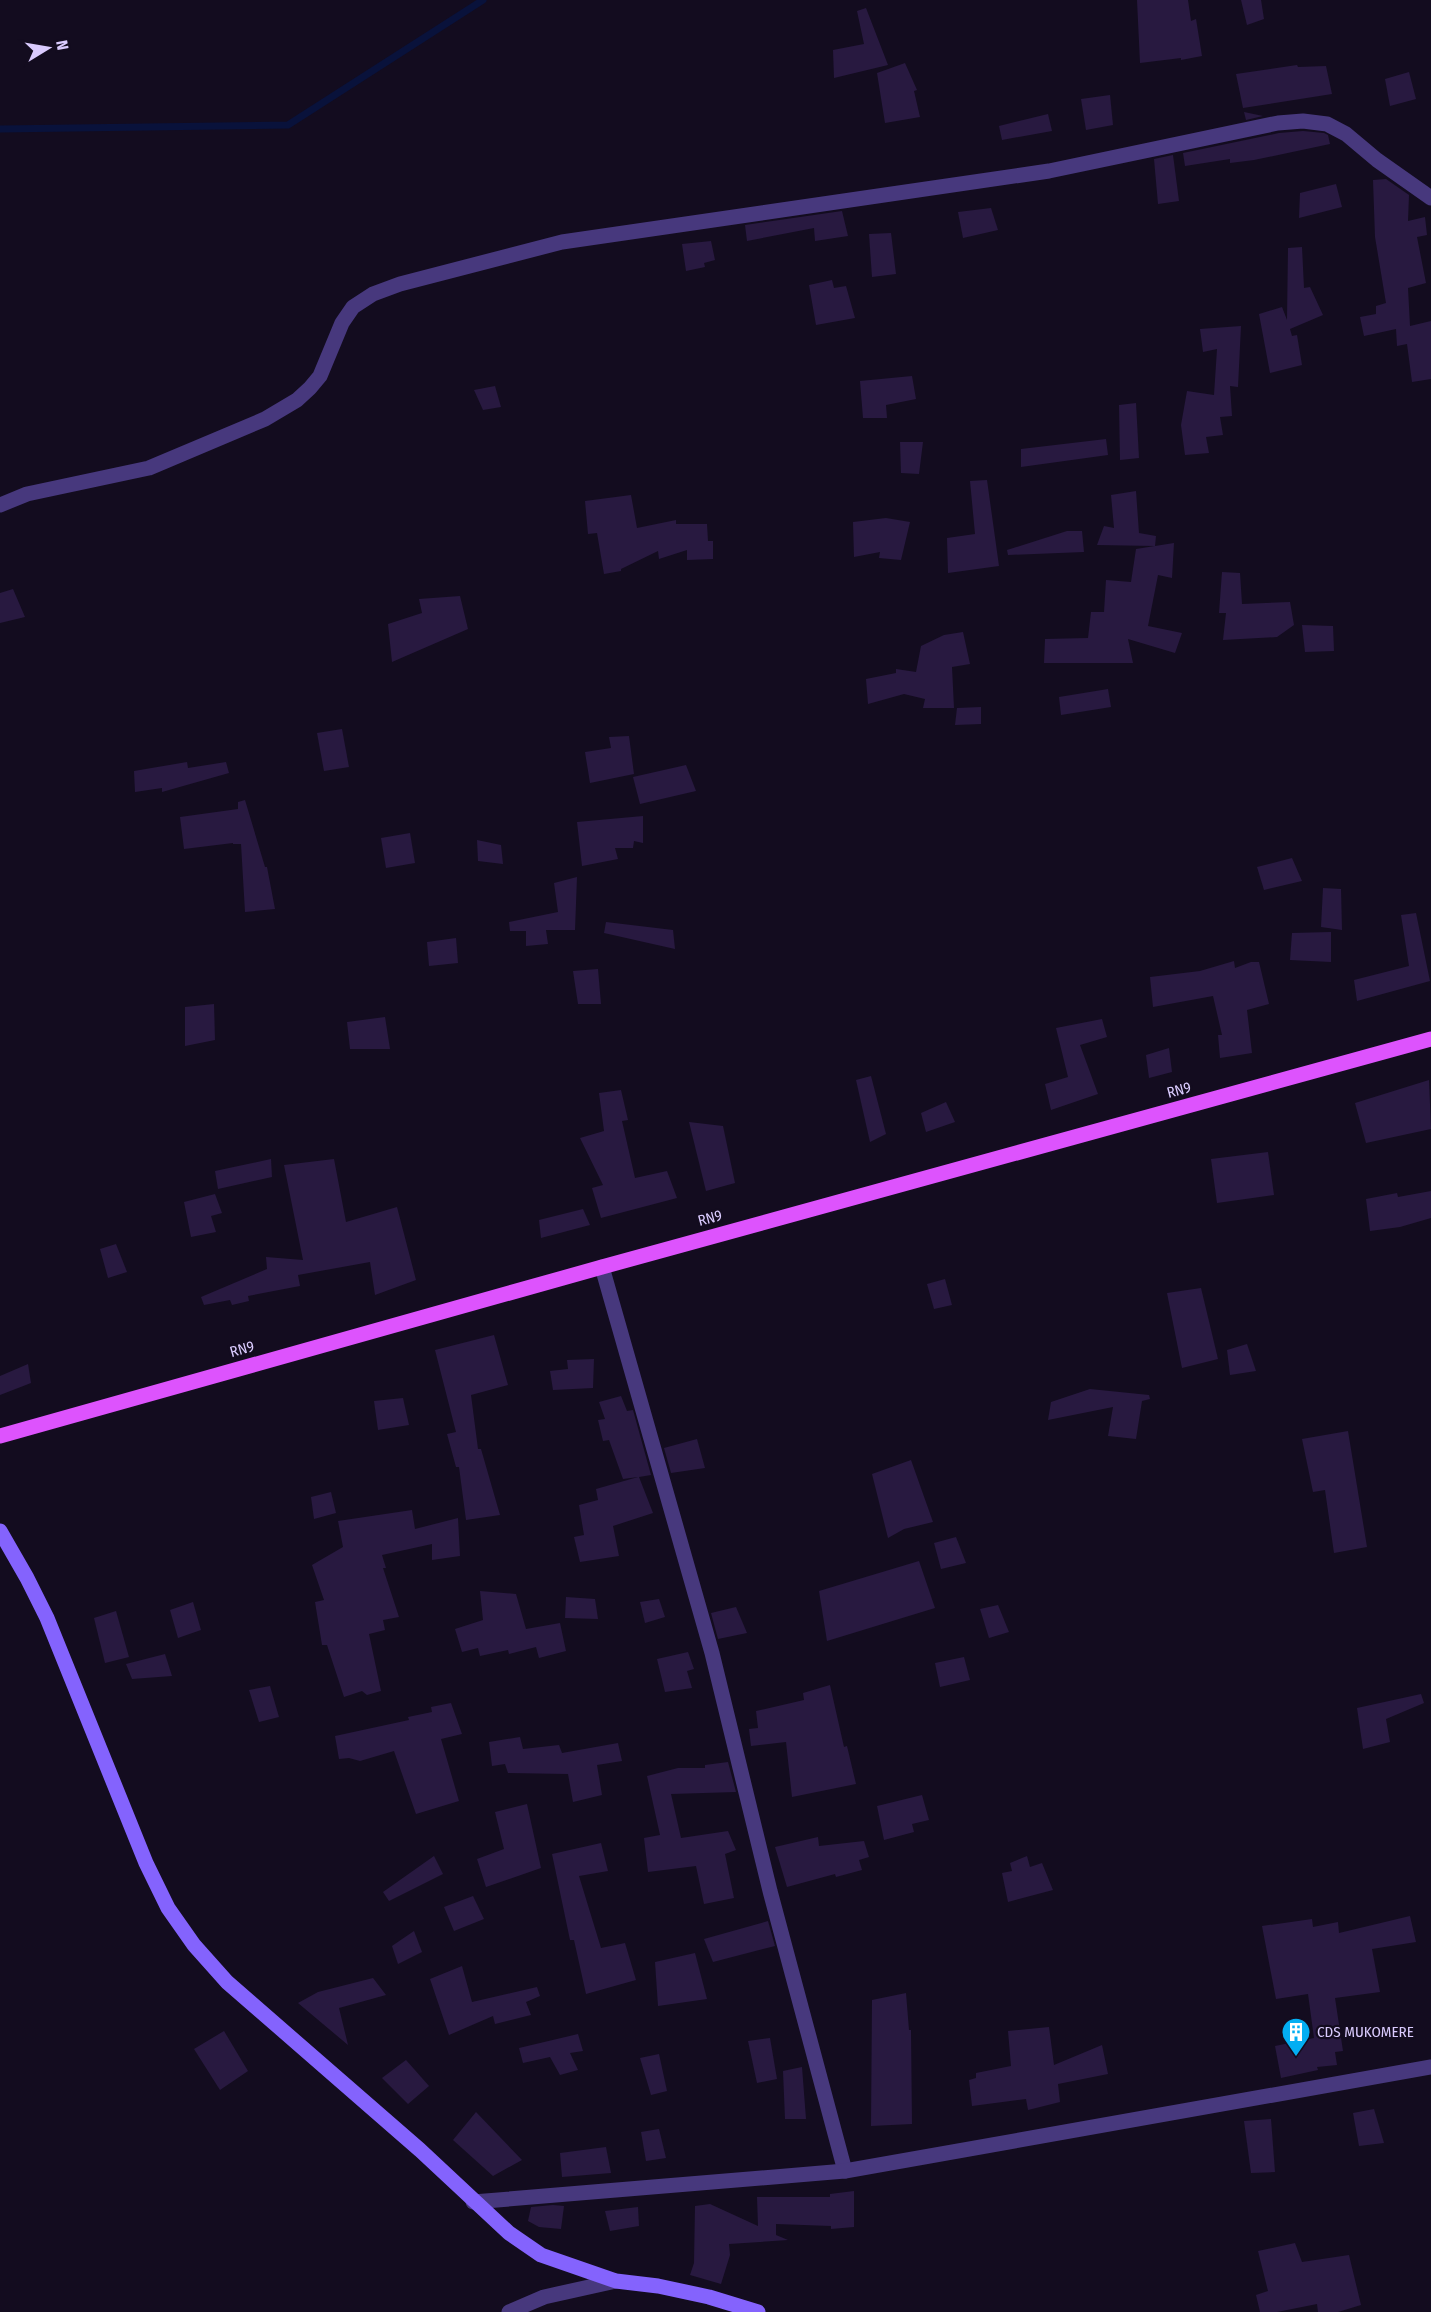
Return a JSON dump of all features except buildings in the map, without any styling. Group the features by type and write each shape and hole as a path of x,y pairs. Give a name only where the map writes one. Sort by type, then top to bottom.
{"main road":[{"name":"RN9","path":"0,1436 602,1267 1431,1039"},
{"path":"0,1531 47,1618 146,1863 168,1908 189,1938 227,1982 420,2150 473,2202 509,2233 541,2255 615,2281 658,2286 709,2297 758,2312"}],"street":[{"path":"0,505 27,494 149,468 264,419 297,400 310,388 320,375 342,323 353,307 373,294 400,284 562,242 1049,171 1278,123 1303,121 1327,124 1346,134 1377,160 1431,198"},
{"path":"602,1267 712,1653 776,1912 845,2171"},
{"path":"473,2202 845,2171 1431,2067"},
{"path":"509,2312 544,2297 615,2281"}],"waterway":[{"path":"0,129 288,125 483,0"}],"place":[{"name":"CDS MUKOMERE","path":"1296,2058"}]}
